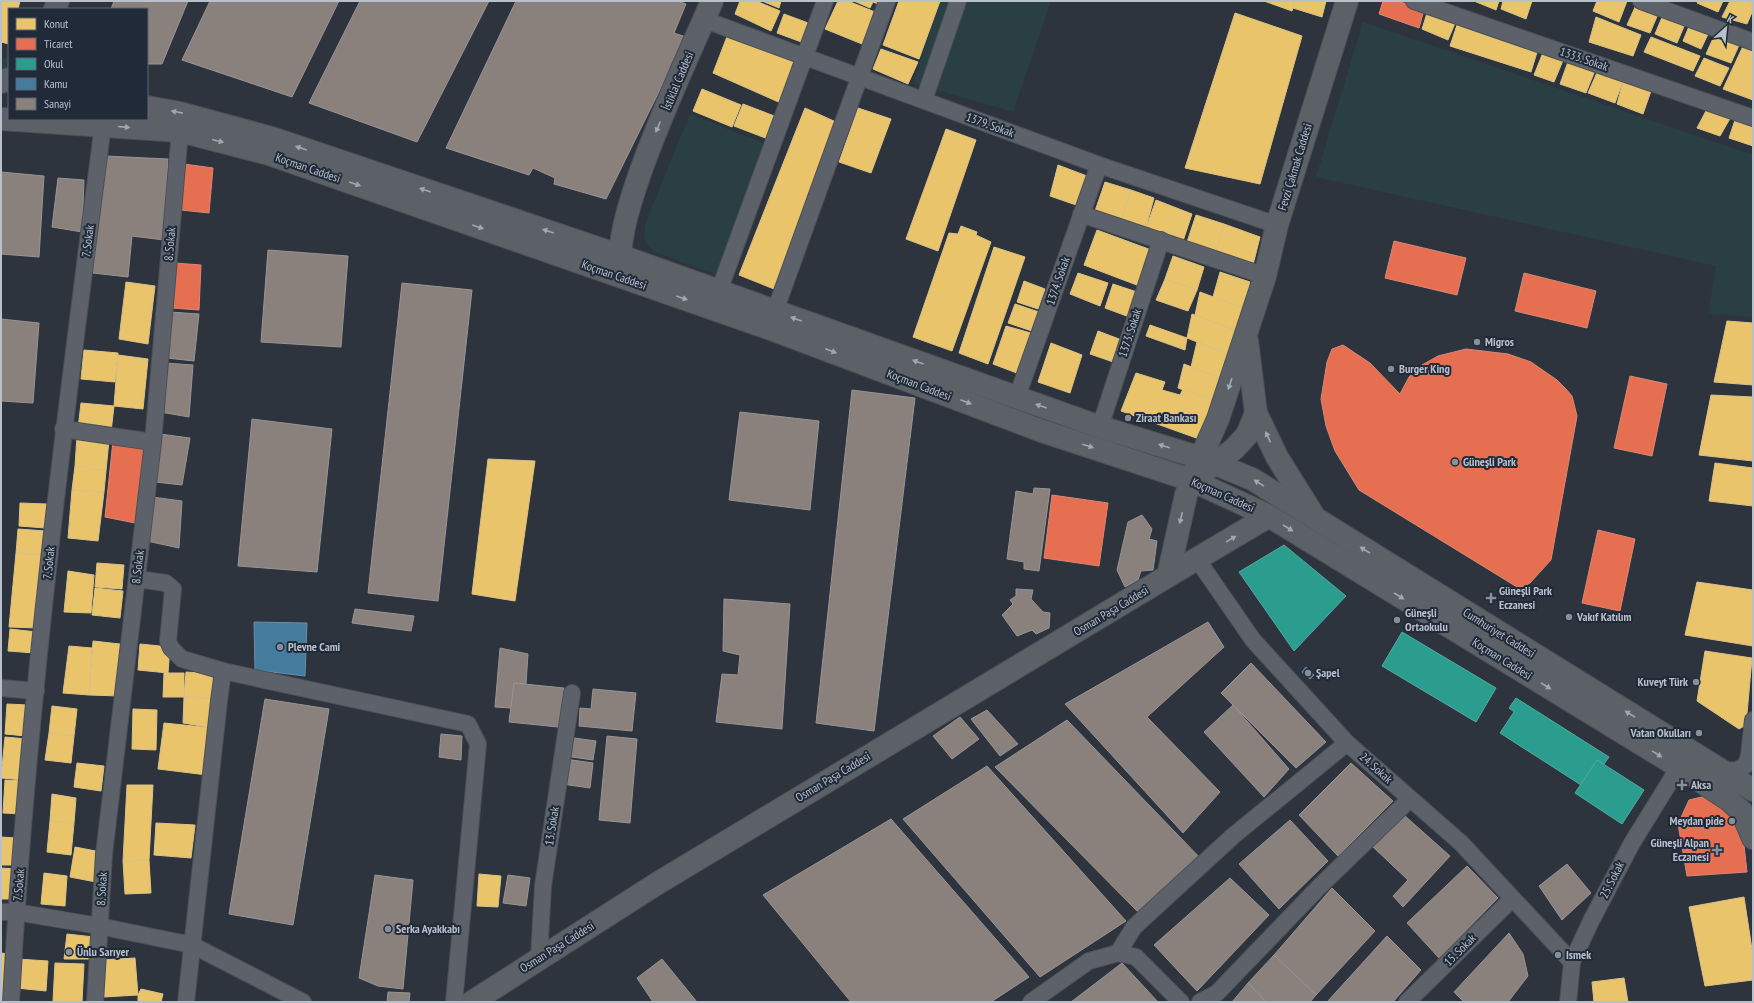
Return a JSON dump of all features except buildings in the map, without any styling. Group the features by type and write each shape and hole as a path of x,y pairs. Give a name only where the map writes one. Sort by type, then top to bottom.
{"main road":[{"name":"Fevzi Çakmak Caddesi","path":"1168,576 1191,480 1209,461 1218,419 1265,276 1278,225 1347,1"},
{"name":"İstiklal Caddesi","path":"644,161 708,10"},
{"name":"Koçman Caddesi","path":"148,107 180,113 275,139 621,256 1100,426 1209,461"},
{"name":"Koçman Caddesi","path":"18,120 180,131 269,154 771,329 1042,431 1191,480 1269,516 1679,768 1729,800 1742,812 1753,838"},
{"path":"585,244 592,244 599,241 607,234 629,186 644,161"},
{"path":"644,161 628,208 621,256 622,267 626,274 645,285"},
{"path":"1246,334 1256,413 1277,457 1316,519"},
{"path":"1209,461 1234,449 1247,435 1256,413"},
{"name":"Cumhuriyet Caddesi","path":"1209,461 1252,479 1753,790"},
{"name":"Osman Paşa Caddesi","path":"472,1002 671,875 1269,516"}],"street":[{"path":"719,291 825,1"},
{"path":"775,311 887,1"},
{"path":"924,100 958,1"},
{"name":"1333. Sokak","path":"1414,1 1753,118"},
{"path":"1640,1 1753,42"},
{"name":"1379. Sokak","path":"708,10 804,56 1099,165 1278,225"},
{"name":"7. Sokak","path":"11,1002 9,912 36,691 63,429 103,125"},
{"name":"8. Sokak","path":"95,1002 104,854 153,442 180,131"},
{"name":"1374. Sokak","path":"1017,397 1099,165"},
{"path":"1081,214 1265,276"},
{"name":"1373. Sokak","path":"1100,426 1161,240"},
{"path":"63,429 153,442"},
{"name":"24. Sokak","path":"1198,559 1253,640 1347,743 1461,843 1572,962"},
{"path":"137,579 166,583 173,589 168,642 176,654 182,659 223,671 468,724 478,744 454,1002"},
{"path":"186,1002 218,701 223,671"},
{"path":"1,688 36,691"},
{"name":"13. Sokak","path":"539,958 543,886 572,693"},
{"path":"1723,771 1738,770 1746,766 1749,755 1753,720"},
{"path":"1118,953 1134,927 1233,836 1347,743"},
{"name":"25. Sokak","path":"1568,1002 1572,962 1632,843 1679,768"},
{"path":"1200,1002 1218,993 1319,887 1410,799"},
{"name":"15. Sokak","path":"1407,1002 1512,898"},
{"path":"9,912 99,926 192,945 303,1002"},
{"path":"1031,1002 1089,961 1118,953 1136,957 1182,1002"}],"green space":[{"path":"940,1 1051,1 1013,112 913,83"},
{"path":"1363,22 1753,155 1753,317 1708,314 1716,266 1316,177"},
{"path":"8,57 8,70 1,74 1,59"},
{"path":"690,114 768,145 718,275 654,252 644,240 645,224"}],"place":[{"name":"Migros","path":"1477,342"},
{"name":"Burger King","path":"1391,369"},
{"name":"Ziraat Bankası","path":"1128,418"},
{"name":"Güneşli Park","path":"1455,462"},
{"name":"Güneşli Park Eczanesi","path":"1491,598"},
{"name":"Vakıf Katılım","path":"1569,617"},
{"name":"Güneşli Ortaokulu","path":"1397,620"},
{"name":"Plevne Cami","path":"280,647"},
{"name":"Şapel","path":"1308,673"},
{"name":"Kuveyt Türk","path":"1696,682"},
{"name":"Vatan Okulları","path":"1699,733"},
{"name":"Aksa","path":"1682,785"},
{"name":"Meydan pide","path":"1732,821"},
{"name":"Güneşli Alpan Eczanesi","path":"1717,850"},
{"name":"Serka Ayakkabı","path":"388,929"},
{"name":"Ünlu Sarıyer","path":"69,952"},
{"name":"Ismek","path":"1558,955"}]}
